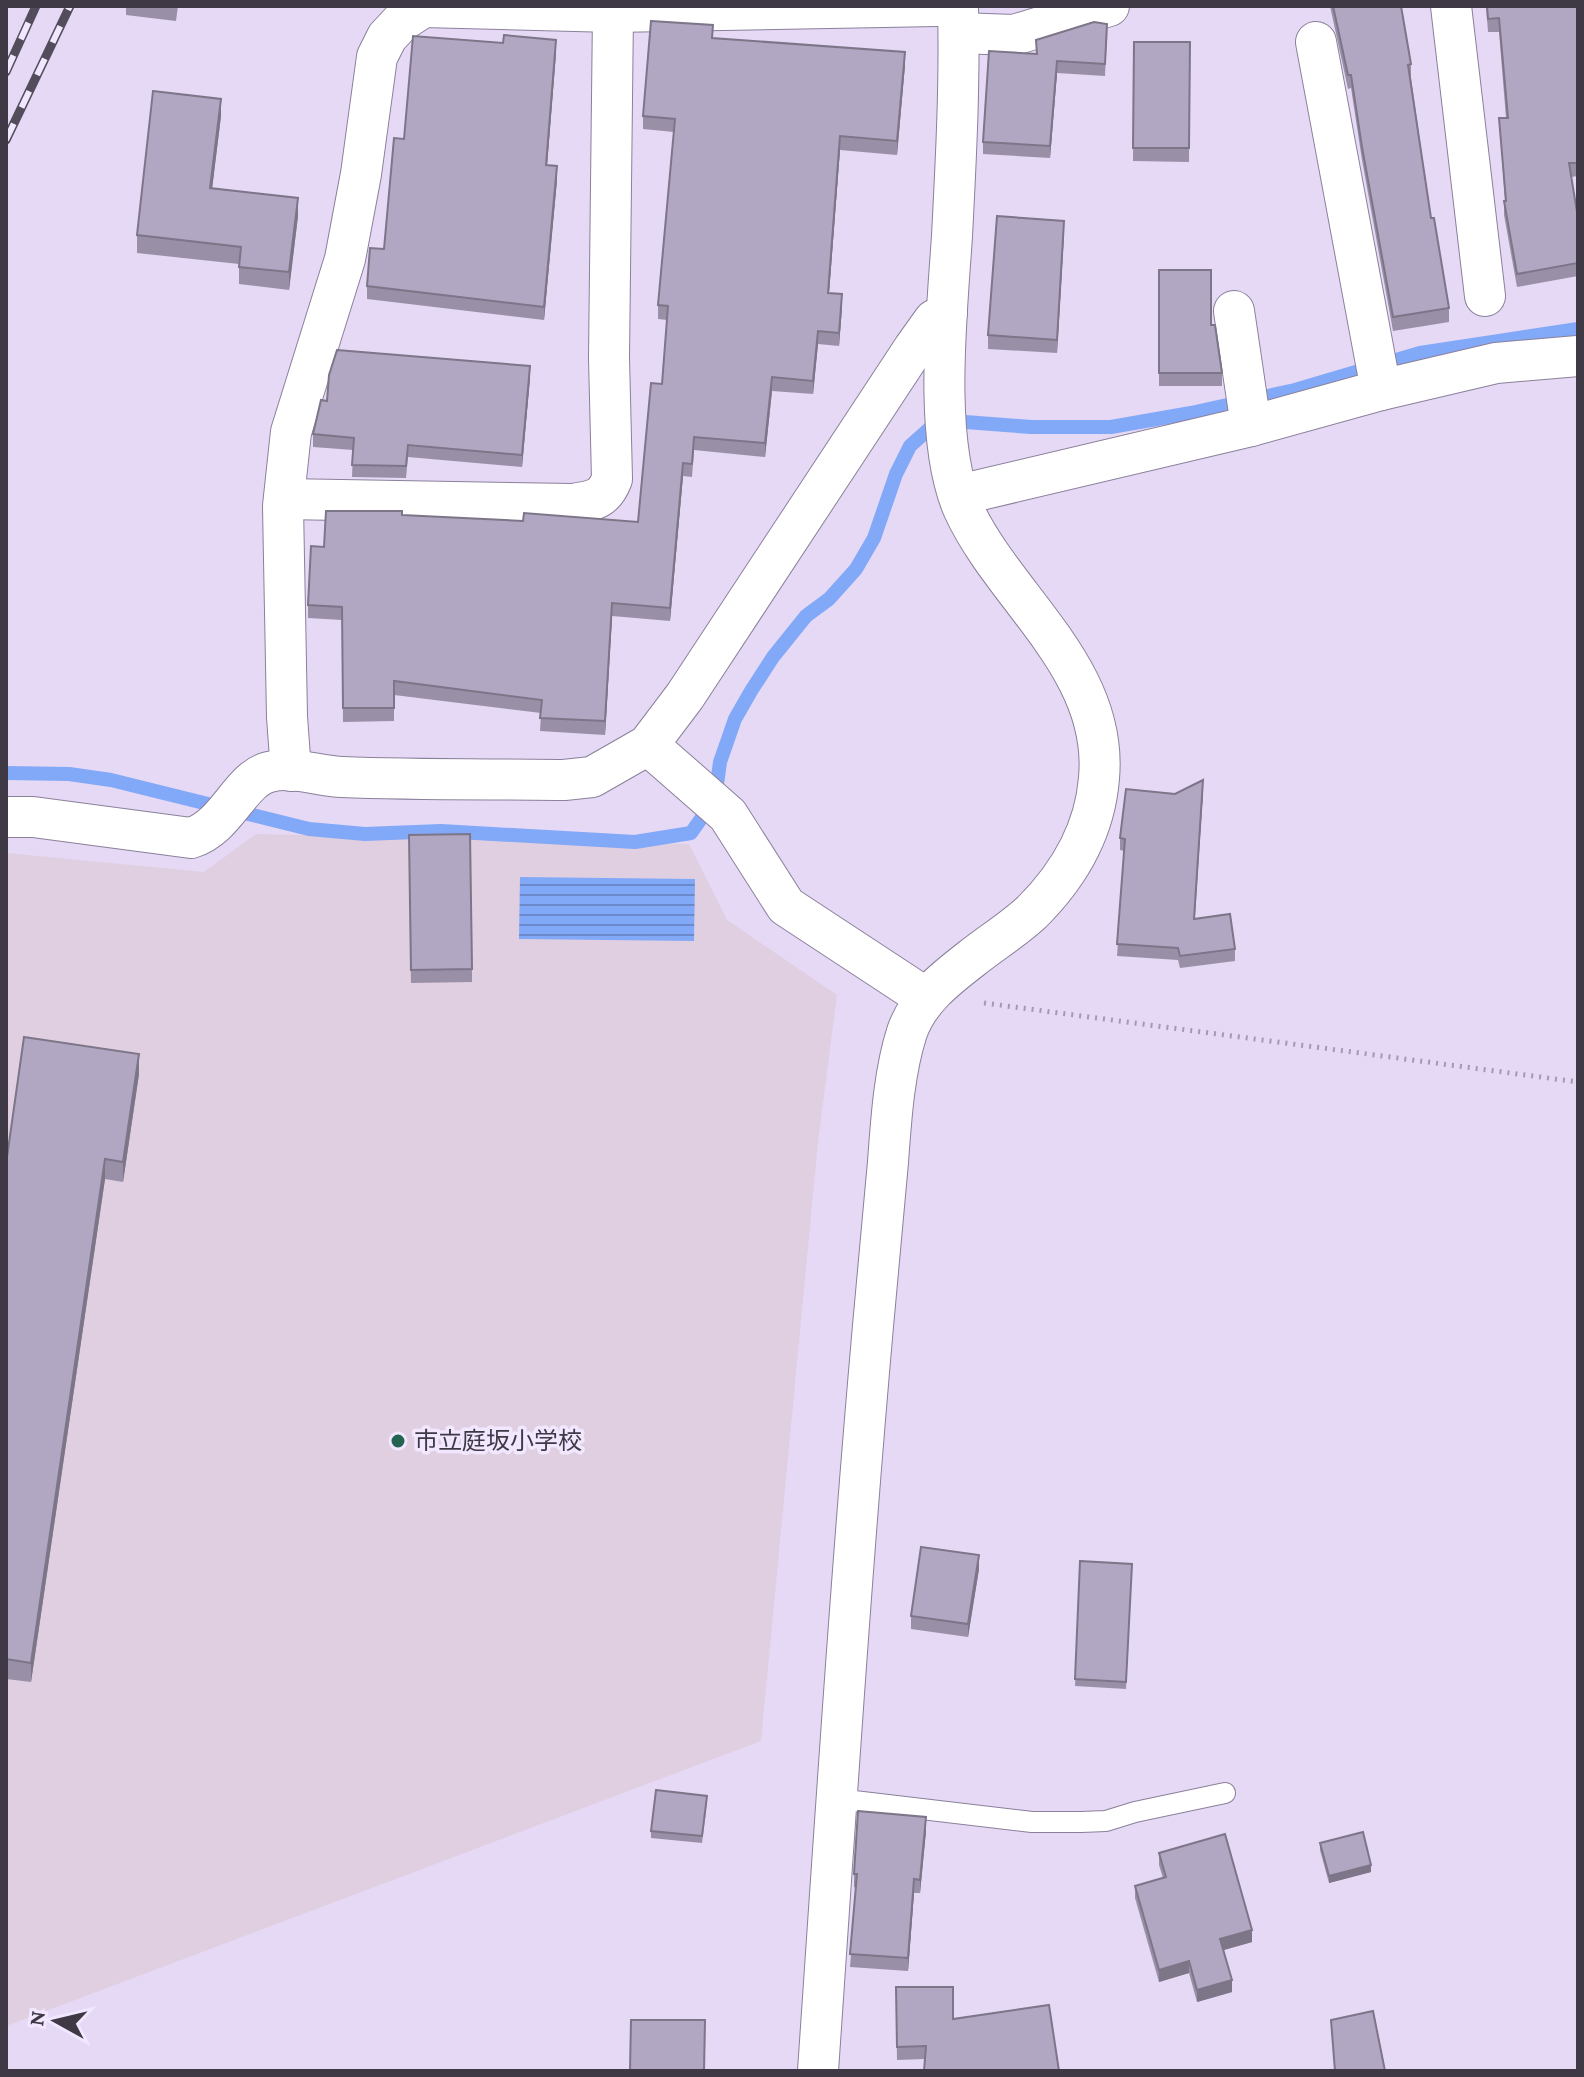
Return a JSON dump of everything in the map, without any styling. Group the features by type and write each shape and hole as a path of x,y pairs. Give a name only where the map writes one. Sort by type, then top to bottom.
{"street":[{"path":"291,771 287,717 284,499 291,432 345,259 377,57 387,37 402,21 424,6 613,12 951,15 1014,35 1109,6"},
{"path":"1451,6 1485,296"},
{"path":"284,499 572,504 598,500 607,491 612,479 609,358 613,12"},
{"path":"818,2071 859,1485 893,1102 908,1030 926,998 947,977 1029,915 1059,881 1088,832 1100,774 1097,740 1089,710 1064,653 982,541 965,512 955,479 945,399 959,105 951,15"},
{"path":"1316,42 1381,390"},
{"path":"1234,311 1251,426"},
{"path":"662,758 685,696 914,348 934,320 947,313"},
{"path":"955,479 1251,426 1381,390 1496,363 1578,356"},
{"path":"6,817 33,817 191,838 214,827 255,779 268,772 291,771 339,777 564,780 592,777 662,758"},
{"path":"662,758 728,815 786,906 926,998"}],"lane":[{"path":"837,1799 1032,1822 1081,1822 1106,1821 1225,1793"}],"path":[{"path":"926,998 1004,1004 1578,1082"}],"shaded area":[{"name":"市立庭坂小学校","path":"256,834 689,844 727,920 837,995 818,1142 761,1741 6,2026 6,853 204,872"}],"water":[{"path":"520,877 695,879 694,941 519,939"}],"building":[{"path":"1333,6 1401,6 1431,218 1434,218 1449,308 1393,317 1351,75 1348,75"},
{"path":"1487,6 1578,6 1578,163 1569,163 1578,218 1578,263 1517,274 1504,201 1499,118 1508,118 1499,18 1488,19"},
{"path":"651,21 713,25 712,38 905,52 897,141 840,136 828,293 842,294 839,333 818,331 813,381 772,377 765,443 694,437 692,464 683,463 670,608 612,603 605,721 540,718 542,700 394,681 394,708 343,708 342,607 308,605 311,546 324,547 326,511 402,511 402,515 523,521 524,513 638,522 651,383 662,384 668,306 658,305 675,119 643,116"},
{"path":"1094,22 1107,24 1105,64 1057,61 1050,146 983,142 989,51 1037,54 1036,40"},
{"path":"504,35 556,40 546,165 557,166 544,307 367,286 370,248 384,249 394,138 404,139 413,36 503,43"},
{"path":"1134,42 1190,42 1189,148 1133,148"},
{"path":"153,91 221,99 210,188 298,198 289,272 239,267 241,247 137,235"},
{"path":"997,216 1064,221 1057,340 988,335"},
{"path":"1159,270 1211,270 1211,325 1215,325 1222,373 1159,373"},
{"path":"337,350 530,366 522,455 408,445 406,466 352,465 354,438 313,434 321,400 327,401 329,375"},
{"path":"1203,780 1194,919 1230,914 1235,949 1180,956 1178,948 1117,944 1125,839 1120,838 1126,789 1175,794"},
{"path":"470,834 472,969 411,970 409,835"},
{"path":"24,1037 139,1054 123,1162 105,1159 31,1663 6,1659 6,1164"},
{"path":"921,1547 979,1555 968,1624 911,1616"},
{"path":"1080,1561 1132,1564 1126,1682 1075,1679"},
{"path":"656,1790 707,1796 702,1836 651,1831"},
{"path":"858,1811 926,1817 920,1880 914,1879 908,1958 850,1954 857,1874 854,1874"},
{"path":"1363,1832 1371,1865 1329,1876 1320,1843"},
{"path":"1225,1834 1252,1930 1220,1939 1232,1980 1197,1990 1189,1961 1159,1970 1135,1886 1166,1877 1159,1853"},
{"path":"896,1987 953,1987 953,2019 1049,2005 1059,2071 924,2071 926,2046 897,2047"},
{"path":"1373,2011 1385,2071 1335,2071 1331,2020"},
{"path":"631,2020 705,2020 704,2071 630,2071"}],"waterway":[{"path":"6,773 69,774 111,780 309,829 365,834 441,831 635,842 691,833 715,799 720,762 735,719 751,691 806,616 829,599 856,569 874,538 896,474 910,446 939,420 1031,427 1111,427 1295,390 1420,353 1578,329"}],"railway":[{"path":"6,72 36,6"},
{"path":"6,140 70,6"}],"place":[{"name":"市立庭坂小学校","path":"398,1441"}]}
